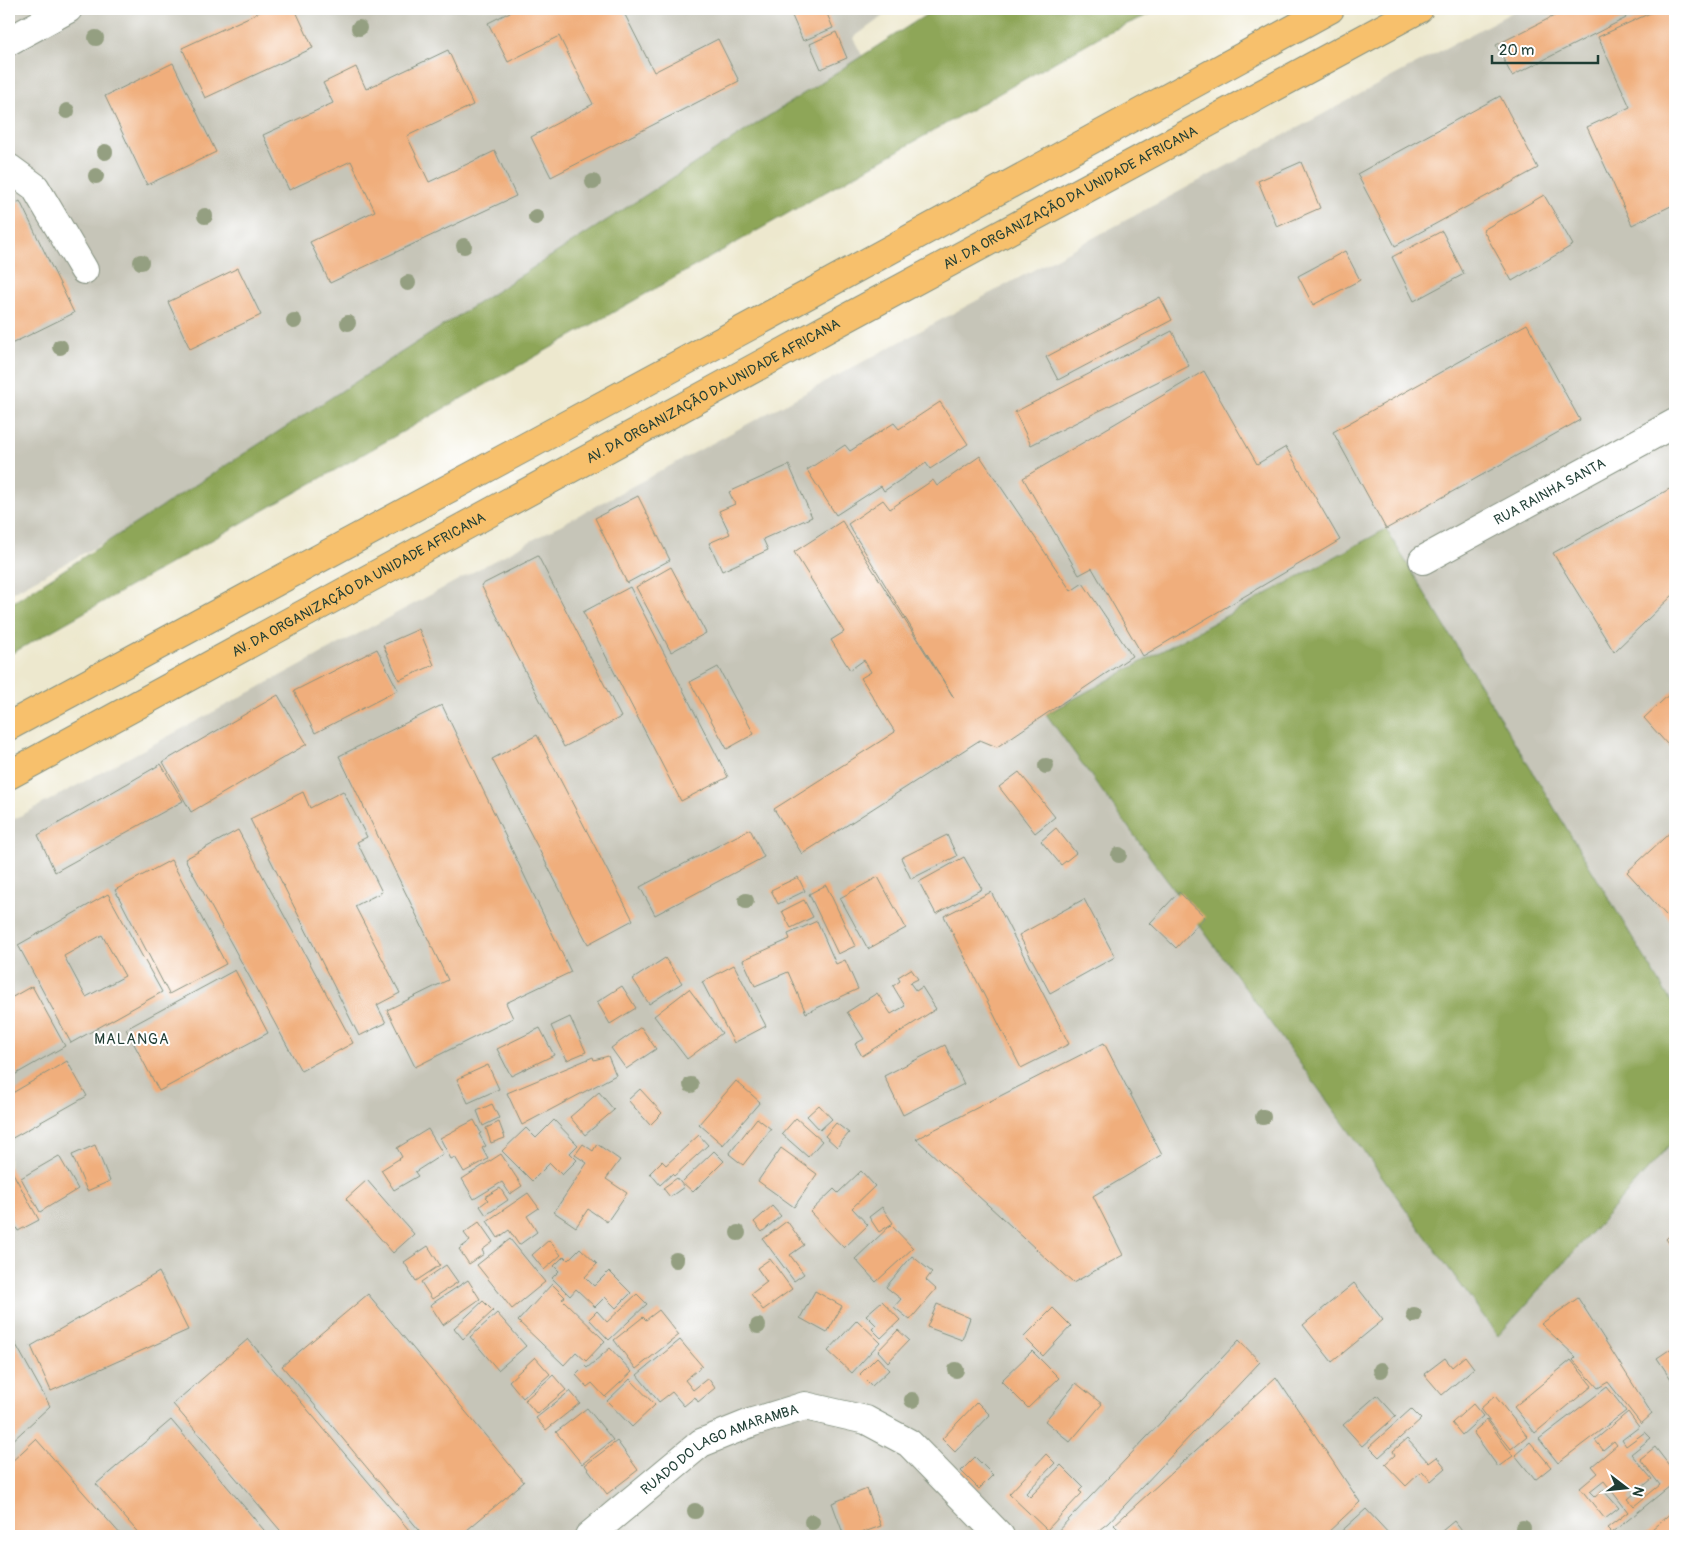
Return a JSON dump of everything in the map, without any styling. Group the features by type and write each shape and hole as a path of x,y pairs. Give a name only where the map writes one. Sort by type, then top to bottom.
{"highway":[{"path":"9,726 810,294 1330,9"},
{"name":"AV. DA ORGANIZAÇÃO DA UNIDADE AFRICANA","path":"9,775 828,328 1419,9"}],"street":[{"path":"9,41 68,9"},
{"path":"9,168 35,187 84,270"},
{"name":"RUA RAINHA SANTA","path":"1423,560 1675,423"},
{"name":"RUADO DO LAGO AMARAMBA","path":"589,1536 701,1443 754,1422 805,1406 866,1420 909,1443 1000,1536"}],"shaded area":[{"path":"9,9 893,9 853,38 878,86 153,516 9,594"},
{"path":"1518,9 1675,9 1675,1527 1665,1536 9,1536 9,822"}],"green space":[{"path":"935,9 1162,9 1104,34 9,655 9,605"},
{"path":"1386,529 1675,1008 1675,1139 1498,1336 1046,714"}],"building":[{"path":"266,9 295,9 313,48 205,98 182,48"},
{"path":"516,9 622,9 654,72 718,39 739,81 551,177 531,137 593,104 559,36 508,62 488,23"},
{"path":"789,9 825,9 833,28 803,41"},
{"path":"1568,9 1621,9 1626,18 1512,76 1496,45"},
{"path":"1659,9 1675,9 1675,204 1632,225 1587,127 1630,107 1598,37"},
{"path":"836,32 847,58 821,69 810,44"},
{"path":"448,50 473,105 407,136 429,182 495,151 516,196 330,283 310,242 375,211 351,161 289,190 263,135 333,103 323,83 356,67 366,89"},
{"path":"173,63 216,152 147,185 105,96"},
{"path":"1500,96 1538,168 1395,246 1357,174"},
{"path":"1301,162 1320,208 1277,227 1258,181"},
{"path":"1544,195 1573,245 1512,281 1483,230"},
{"path":"20,201 74,313 9,345 9,207"},
{"path":"1442,231 1464,274 1414,301 1392,257"},
{"path":"1345,251 1360,280 1313,305 1298,276"},
{"path":"238,268 261,315 190,349 168,302"},
{"path":"1160,297 1172,320 1058,380 1046,357"},
{"path":"1527,324 1580,420 1386,529 1333,432"},
{"path":"1172,331 1189,366 1031,445 1015,412"},
{"path":"1204,371 1257,464 1286,447 1340,540 1143,656 1092,568 1079,575 1023,478"},
{"path":"940,402 968,444 930,469 926,463 884,491 881,486 836,515 807,470 845,445 850,451 894,423 899,429"},
{"path":"980,456 1071,591 1083,583 1132,656 997,747 980,740 802,854 774,809 895,732 861,678 871,672 864,660 850,670 831,640 844,632 794,552 842,521 954,698 848,524 883,500 890,509 933,480 937,486"},
{"path":"789,465 812,517 763,539 768,550 722,571 709,543 730,534 719,511 735,504 729,492"},
{"path":"1675,486 1675,593 1614,652 1553,553"},
{"path":"638,496 670,560 627,583 595,518"},
{"path":"538,556 621,717 564,747 481,585"},
{"path":"671,567 706,633 671,652 636,587"},
{"path":"630,587 728,777 681,801 583,612"},
{"path":"419,629 434,665 399,680 383,645"},
{"path":"377,649 398,690 315,733 294,691"},
{"path":"718,667 754,734 727,749 690,682"},
{"path":"1675,689 1675,753 1644,718"},
{"path":"278,695 307,744 191,812 163,762"},
{"path":"442,705 571,972 506,1003 513,1018 415,1067 387,1010 448,980 339,756"},
{"path":"537,735 633,920 588,944 492,759"},
{"path":"161,764 183,801 55,872 38,835"},
{"path":"1019,772 1055,817 1035,833 999,787"},
{"path":"343,791 367,837 357,842 382,892 355,906 400,993 377,1005 386,1023 359,1036 250,819 303,792 310,808"},
{"path":"1056,828 1076,853 1061,865 1041,841"},
{"path":"1675,828 1675,925 1627,872"},
{"path":"750,829 764,857 655,915 640,887"},
{"path":"238,830 353,1043 301,1071 185,859"},
{"path":"947,835 957,856 911,879 901,858"},
{"path":"964,857 982,889 936,914 919,882"},
{"path":"171,860 226,964 169,994 115,890"},
{"path":"798,877 805,891 778,904 771,890"},
{"path":"878,877 906,928 868,949 840,898"},
{"path":"826,885 855,946 838,954 809,894"},
{"path":"991,892 1069,1044 1021,1068 944,916"},
{"path":"1179,892 1205,917 1176,948 1150,923"},
{"path":"108,894 162,992 71,1043 18,945","holes":["102,935 125,976 86,997 64,956"]},
{"path":"1084,899 1115,957 1050,993 1019,935"},
{"path":"804,900 813,917 791,928 782,911"},
{"path":"817,921 836,964 845,960 858,989 806,1013 788,972 755,986 743,960 790,939 788,934"},
{"path":"665,958 682,983 649,1004 633,979"},
{"path":"734,965 766,1026 734,1043 702,982"},
{"path":"911,969 918,979 910,983 916,991 922,987 936,1009 862,1056 855,1044 864,1039 847,1012 877,993 891,1014 905,1006 893,986 900,981 898,977"},
{"path":"235,970 268,1033 159,1091 126,1029"},
{"path":"32,986 65,1046 9,1078 9,999"},
{"path":"622,986 636,1008 610,1024 597,1002"},
{"path":"689,989 722,1033 687,1059 654,1016"},
{"path":"570,1017 586,1052 567,1060 551,1026"},
{"path":"641,1027 656,1049 626,1069 611,1048"},
{"path":"540,1028 554,1055 511,1076 497,1049"},
{"path":"1104,1043 1162,1155 1093,1196 1123,1255 1073,1283 916,1139"},
{"path":"945,1045 964,1084 903,1115 884,1076"},
{"path":"608,1056 616,1075 522,1125 507,1093 593,1057 594,1060"},
{"path":"67,1061 87,1096 9,1140 9,1095"},
{"path":"488,1065 499,1089 468,1103 457,1079"},
{"path":"736,1081 760,1102 723,1145 699,1124"},
{"path":"640,1089 662,1113 650,1125 628,1100"},
{"path":"599,1092 614,1110 585,1135 570,1117"},
{"path":"492,1104 499,1118 483,1126 477,1111"},
{"path":"819,1105 832,1119 820,1130 807,1116"},
{"path":"757,1118 771,1129 743,1165 729,1154"},
{"path":"796,1118 822,1141 808,1157 782,1134"},
{"path":"474,1120 486,1146 482,1148 488,1159 464,1172 455,1157 451,1159 440,1138"},
{"path":"554,1120 578,1145 570,1153 577,1160 562,1175 550,1163 532,1181 502,1151 526,1128 536,1138"},
{"path":"499,1122 505,1138 491,1143 486,1128"},
{"path":"836,1123 849,1133 837,1147 825,1136"},
{"path":"428,1129 443,1154 415,1172 418,1176 394,1190 381,1170 402,1157 397,1148"},
{"path":"699,1135 708,1145 674,1176 672,1174 660,1185 650,1173 662,1161 666,1165"},
{"path":"583,1144 593,1151 597,1144 620,1160 606,1179 627,1193 607,1222 588,1209 576,1227 554,1212 587,1163 575,1155"},
{"path":"95,1145 110,1181 87,1191 72,1155"},
{"path":"781,1148 817,1174 794,1207 758,1181"},
{"path":"714,1151 724,1161 693,1192 682,1182"},
{"path":"501,1154 522,1186 510,1194 502,1182 474,1199 462,1179"},
{"path":"59,1156 78,1189 40,1212 21,1178"},
{"path":"9,1166 39,1220 18,1231 9,1215"},
{"path":"861,1171 875,1186 852,1208 868,1225 844,1248 810,1212 834,1189 838,1193"},
{"path":"677,1178 684,1187 670,1197 663,1188"},
{"path":"367,1180 414,1234 393,1253 346,1199"},
{"path":"500,1188 508,1200 486,1215 480,1206 488,1200 485,1197"},
{"path":"528,1193 539,1208 527,1216 537,1232 519,1245 509,1230 498,1238 487,1221"},
{"path":"772,1206 781,1216 762,1232 754,1222"},
{"path":"882,1207 893,1223 879,1232 869,1217"},
{"path":"787,1221 804,1245 790,1255 804,1274 794,1281 763,1239"},
{"path":"479,1222 493,1242 482,1250 484,1254 469,1264 459,1249 470,1241 464,1233"},
{"path":"891,1225 913,1248 876,1282 855,1259"},
{"path":"1675,1230 1675,1251 1666,1239"},
{"path":"510,1239 545,1282 512,1309 477,1265"},
{"path":"549,1240 561,1255 544,1270 532,1255"},
{"path":"428,1246 440,1265 416,1281 404,1262"},
{"path":"580,1248 597,1264 585,1277 594,1286 609,1271 631,1293 616,1308 605,1297 595,1307 576,1289 570,1296 552,1278 559,1271 554,1266 564,1256 568,1260"},
{"path":"912,1256 932,1272 926,1280 936,1289 910,1320 894,1307 901,1299 886,1287"},
{"path":"770,1259 792,1289 763,1310 751,1294 767,1282 757,1268"},
{"path":"446,1265 458,1282 432,1299 421,1282"},
{"path":"159,1272 188,1330 51,1391 31,1346"},
{"path":"468,1280 480,1299 443,1325 430,1305"},
{"path":"1354,1283 1383,1320 1332,1362 1303,1325"},
{"path":"552,1284 565,1297 562,1299 605,1341 586,1361 576,1352 564,1365 518,1321"},
{"path":"815,1291 842,1306 827,1333 800,1318"},
{"path":"368,1294 524,1482 460,1536 424,1536 282,1366"},
{"path":"637,1294 647,1304 609,1340 589,1319 597,1311 607,1322"},
{"path":"1578,1298 1652,1414 1641,1424 1608,1382 1598,1388 1573,1360 1576,1357 1541,1324"},
{"path":"483,1301 493,1311 463,1339 454,1328"},
{"path":"882,1301 900,1320 881,1338 872,1329 876,1325 866,1315"},
{"path":"937,1304 970,1318 962,1340 927,1327"},
{"path":"1053,1308 1071,1326 1043,1356 1024,1337"},
{"path":"659,1310 679,1335 636,1369 614,1340 643,1317 646,1320"},
{"path":"497,1313 526,1346 498,1370 470,1337"},
{"path":"857,1320 880,1342 852,1373 828,1351"},
{"path":"898,1330 909,1340 888,1362 878,1351"},
{"path":"9,1332 50,1406 9,1444"},
{"path":"248,1339 414,1536 285,1536 173,1404"},
{"path":"680,1340 702,1366 685,1380 693,1390 708,1378 715,1388 698,1402 695,1397 684,1406 672,1392 659,1402 637,1375"},
{"path":"1239,1340 1260,1362 1108,1523 1099,1530 1105,1536 1053,1536"},
{"path":"1675,1346 1675,1385 1657,1358"},
{"path":"610,1348 632,1372 605,1397 592,1383 587,1387 576,1375"},
{"path":"1032,1351 1059,1378 1028,1408 1001,1381"},
{"path":"1465,1356 1474,1368 1442,1395 1424,1374 1445,1358 1452,1367"},
{"path":"535,1357 550,1374 523,1398 509,1381"},
{"path":"877,1357 889,1370 872,1386 860,1374"},
{"path":"1571,1360 1592,1386 1535,1433 1514,1407"},
{"path":"553,1375 566,1390 537,1414 525,1400"},
{"path":"1276,1377 1360,1502 1324,1536 1125,1536 1114,1525"},
{"path":"630,1379 655,1405 632,1427 607,1401"},
{"path":"1076,1383 1102,1404 1070,1442 1045,1421"},
{"path":"1607,1387 1626,1411 1558,1463 1539,1439"},
{"path":"570,1391 580,1403 546,1430 536,1418"},
{"path":"1377,1395 1396,1416 1362,1446 1343,1425"},
{"path":"1495,1396 1527,1436 1511,1449 1480,1409"},
{"path":"977,1402 990,1415 955,1452 942,1439"},
{"path":"1473,1404 1483,1416 1462,1435 1452,1423"},
{"path":"587,1408 613,1440 582,1464 556,1432"},
{"path":"1411,1409 1421,1419 1379,1457 1369,1447"},
{"path":"1628,1412 1639,1427 1622,1440 1626,1446 1645,1432 1651,1438 1631,1454 1652,1479 1628,1499 1634,1506 1660,1485 1640,1459 1655,1447 1675,1473 1675,1482 1612,1533 1607,1528 1628,1512 1604,1481 1590,1492 1595,1497 1603,1490 1619,1508 1605,1519 1580,1488 1598,1473 1592,1466 1617,1445 1614,1441 1603,1450 1595,1440"},
{"path":"171,1420 269,1536 141,1536 96,1484"},
{"path":"1487,1420 1513,1456 1498,1467 1473,1432"},
{"path":"36,1439 122,1536 9,1536 9,1464"},
{"path":"1407,1439 1429,1463 1437,1457 1446,1468 1431,1481 1422,1471 1406,1486 1385,1464 1395,1455 1393,1451"},
{"path":"617,1441 638,1470 607,1494 585,1465"},
{"path":"1530,1442 1551,1467 1535,1480 1515,1455"},
{"path":"1046,1454 1055,1463 1026,1493 1030,1497 1061,1465 1083,1487 1079,1491 1082,1493 1047,1530 1009,1494"},
{"path":"975,1457 993,1475 979,1489 961,1471"},
{"path":"867,1489 881,1526 853,1536 844,1536 832,1503"},
{"path":"1366,1509 1391,1536 1336,1536"},
{"path":"1673,1511 1675,1514 1675,1536 1644,1536"},
{"path":"1454,1521 1466,1536 1436,1536"}],"district":[{"name":"MALANGA","path":"132,1039"}]}
